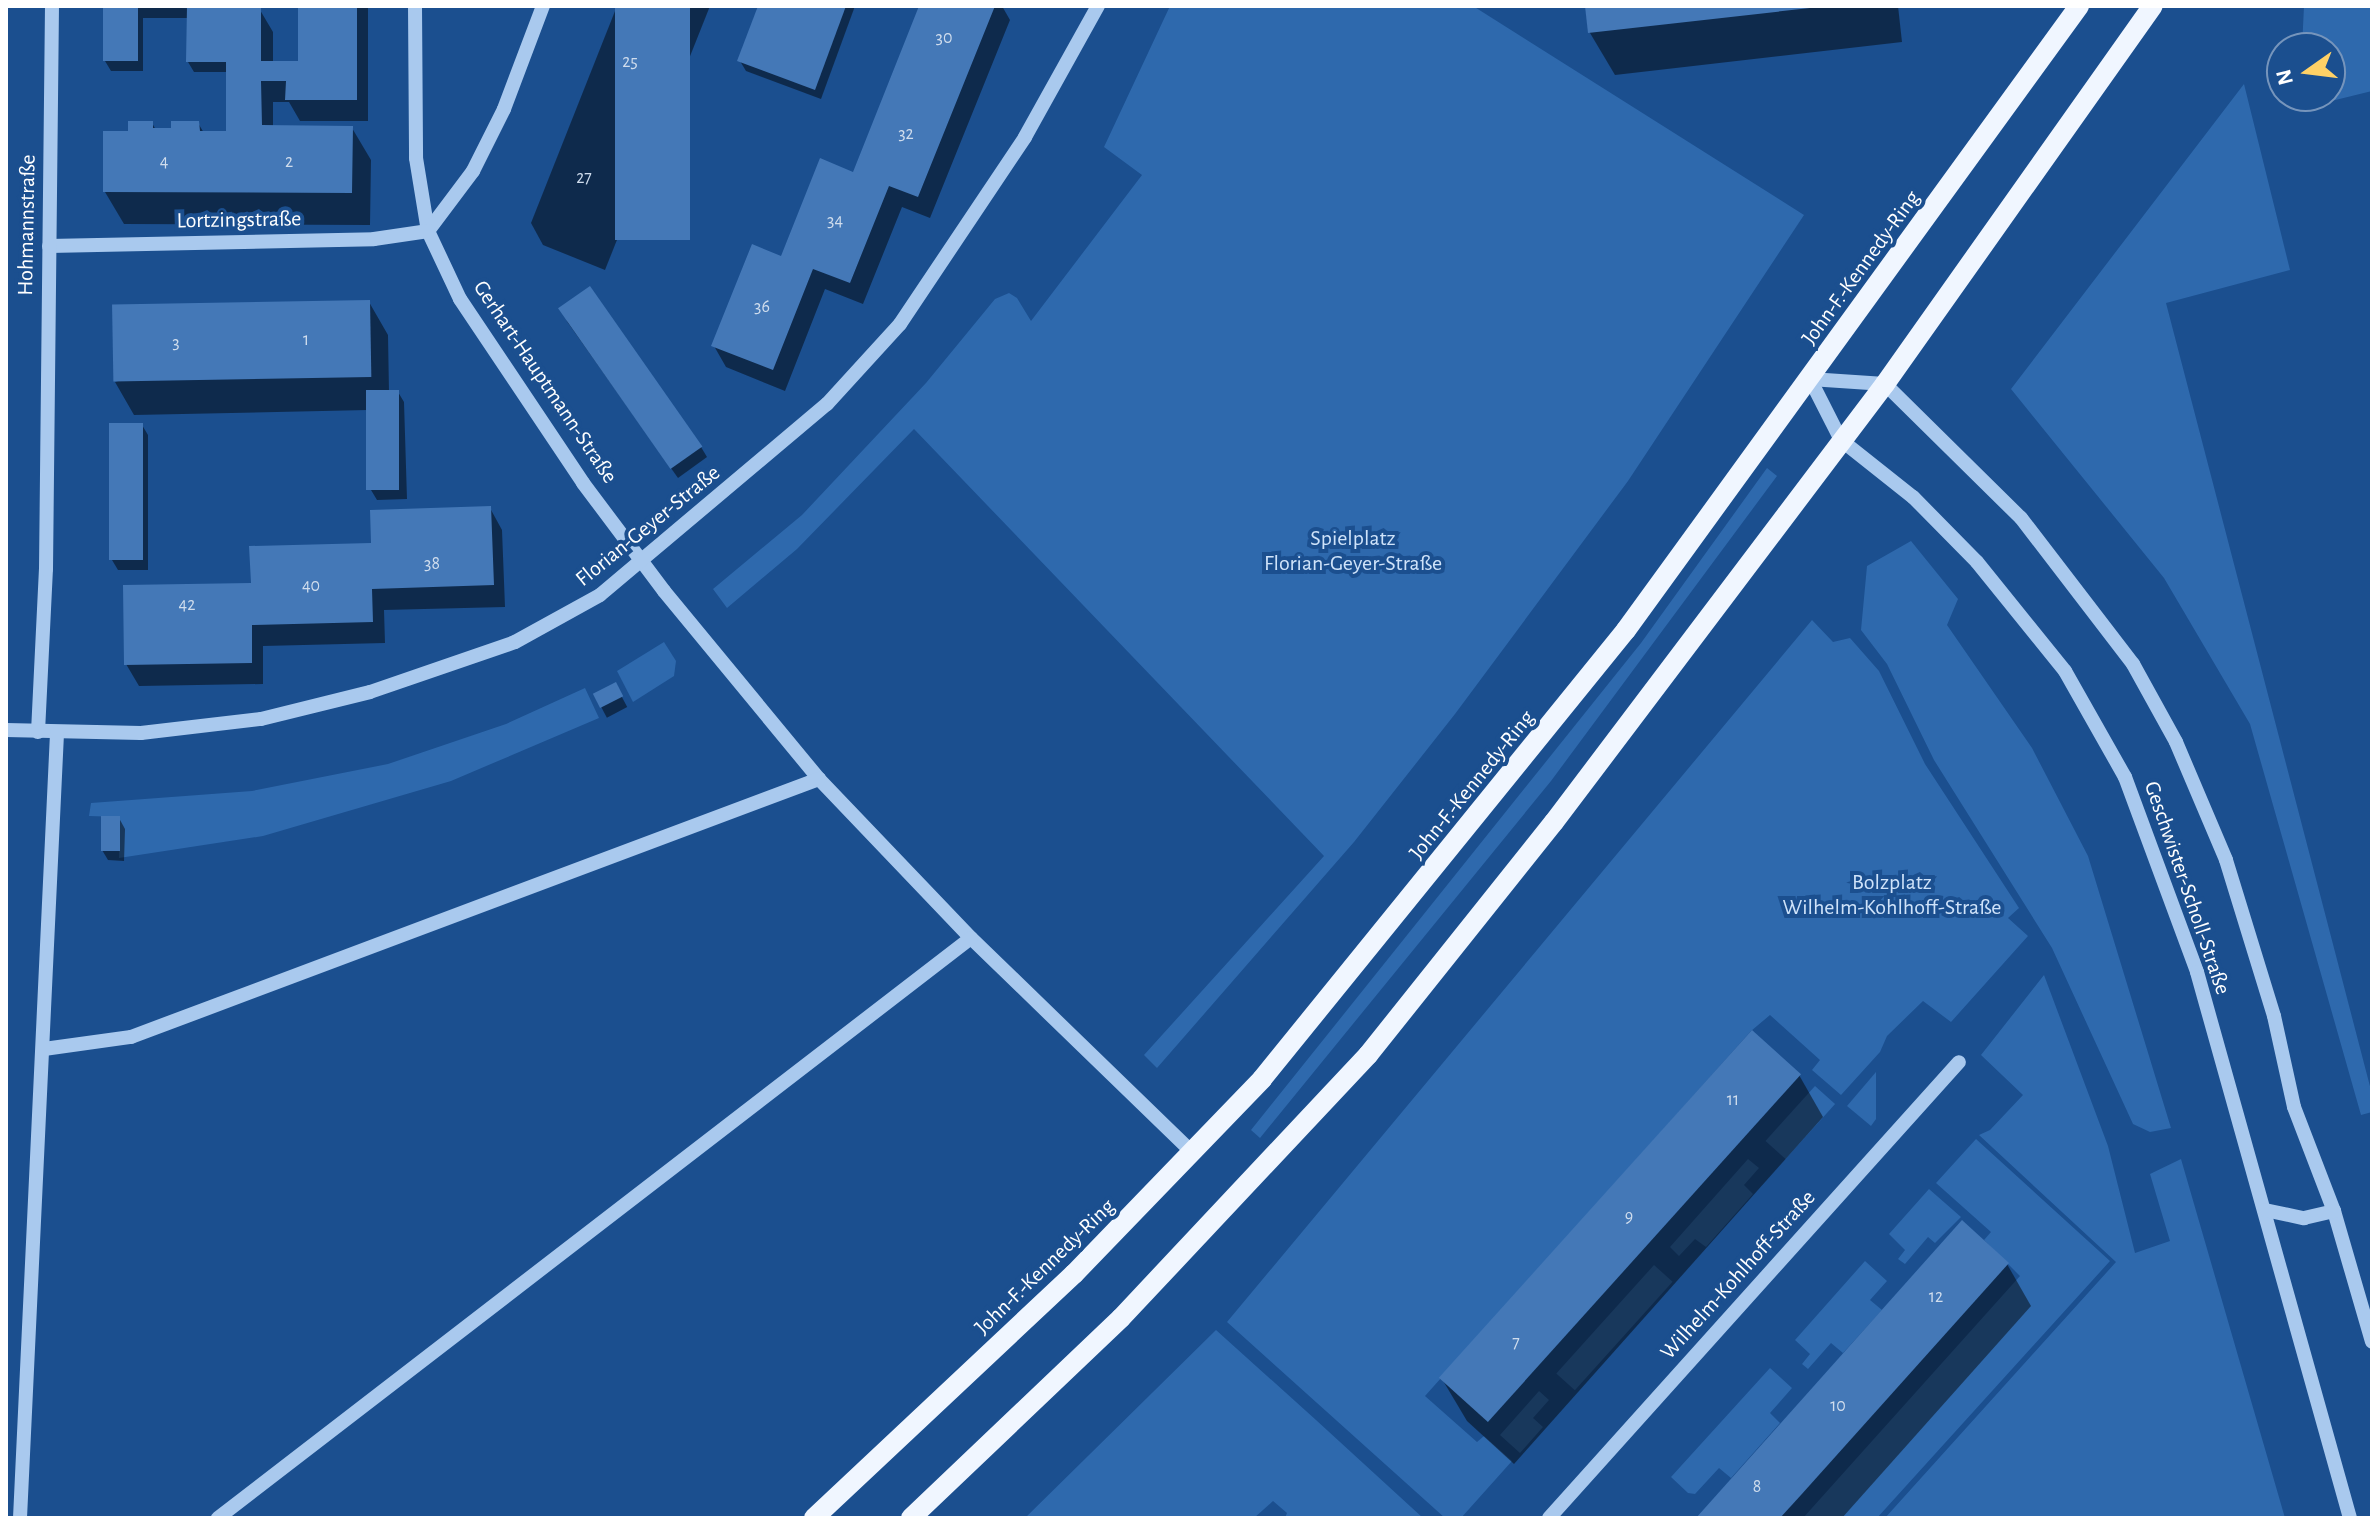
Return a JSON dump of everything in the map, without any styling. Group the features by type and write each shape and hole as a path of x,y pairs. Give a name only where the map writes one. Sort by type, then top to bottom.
{"main road":[{"name":"John-F.-Kennedy-Ring","path":"814,1518 1074,1274 1262,1079 1467,830 1626,630 2079,6"},
{"path":"911,1518 1121,1318 1368,1055 1554,822 1885,384 2153,6"}],"street":[{"name":"Hohmannstraße","path":"38,732 52,6"},
{"name":"Gerhart-Hauptmann-Straße","path":"415,6 416,158 428,231 460,299 643,563 819,779 971,938 1193,1153"},
{"path":"428,231 473,171 504,109 543,6"},
{"name":"Florian-Geyer-Straße","path":"6,730 57,733 203,728 370,692 515,642 558,621 643,563 827,404 900,324 1025,137 1098,6"},
{"name":"Lortzingstraße","path":"49,246 374,239 428,231"},
{"path":"1810,379 1885,384"},
{"name":"Geschwister-Scholl-Straße","path":"1810,379 1841,440 1913,497 1977,562 2065,671 2125,777 2197,972 2350,1518"},
{"name":"Geschwister-Scholl-Straße","path":"1885,384 1974,467 2080,590 2133,664 2176,742 2226,860 2274,1016 2294,1107 2334,1211 2372,1342"},
{"path":"20,1518 57,733"},
{"path":"44,1049 131,1037 819,779"},
{"path":"218,1518 971,938"},
{"name":"Wilhelm-Kohlhoff-Straße","path":"1549,1518 1959,1062"},
{"path":"2265,1210 2304,1218 2334,1211"}],"green space":[{"name":"Spielplatz Florian-Geyer-Straße","path":"1170,6 1473,6 1804,215 1628,481 1455,714 1354,842 1157,1068 1144,1055 1324,856 914,429 797,549 727,608 713,589 802,515 926,383 995,299 1009,293 1017,298 1031,321 1142,175 1104,147"},
{"path":"2304,6 2372,6 2372,91 2346,97 2346,32 2303,32"},
{"path":"2244,84 2290,270 2166,303 2372,1094 2372,1112 2361,1115 2250,724 2164,578 2011,389"},
{"path":"1767,468 1777,476 1551,781 1260,1138 1251,1130 1641,643"},
{"path":"1911,541 1958,599 1947,625 2032,748 2088,856 2171,1128 2150,1132 2133,1124 2052,948 1934,760 1887,664 1861,630 1867,566"},
{"name":"Bolzplatz Wilhelm-Kohlhoff-Straße","path":"1812,620 1833,642 1850,638 1879,671 1925,764 2019,908 2008,918 2028,936 1951,1022 1923,1001 1887,1036 1880,1052 1841,1095 1812,1070 1820,1060 1770,1015 1751,1031 1425,1396 1477,1442 1484,1436 1512,1461 1461,1518 1445,1518 1227,1322"},
{"path":"664,642 676,661 674,676 633,702 617,671"},
{"path":"585,688 599,718 451,781 263,836 119,858 120,817 89,816 91,803 252,791 388,764 506,724"},
{"path":"2044,975 2108,1146 2135,1253 2170,1241 2150,1174 2181,1159 2285,1518 1885,1518 2116,1262 1979,1135 1990,1130 2023,1095 1981,1055"},
{"path":"1876,1072 1876,1119 1871,1126 1847,1106"},
{"path":"1815,1086 1835,1104 1786,1159 1765,1141"},
{"path":"1976,1139 2110,1261 1877,1518 1803,1518 2020,1276 1984,1240 1991,1232 1936,1183"},
{"path":"1748,1159 1759,1168 1744,1185 1753,1194 1706,1247 1695,1239 1679,1256 1670,1247"},
{"path":"1929,1189 1961,1217 1935,1243 1928,1237 1905,1264 1898,1259 1905,1250 1889,1234"},
{"path":"1865,1261 1887,1281 1870,1300 1882,1310 1843,1353 1831,1343 1808,1369 1802,1364 1810,1354 1795,1340"},
{"path":"1654,1265 1673,1282 1575,1390 1556,1373"},
{"path":"1216,1330 1423,1518 1285,1518 1287,1513 1273,1501 1254,1518 1025,1518"},
{"path":"1770,1368 1792,1388 1770,1413 1780,1423 1731,1478 1719,1468 1695,1494 1688,1493 1671,1477"},
{"path":"1539,1391 1549,1400 1533,1418 1543,1427 1520,1453 1500,1435"}],"building":[{"path":"103,6 138,6 138,61 103,61"},
{"path":"187,6 261,8 261,61 298,61 298,7 357,6 357,100 285,100 286,81 261,81 262,125 353,126 352,193 103,192 103,131 128,131 128,121 153,121 153,128 171,128 171,121 199,121 200,131 226,131 226,62 186,62"},
{"path":"615,6 690,6 690,240 615,240"},
{"path":"758,6 846,6 815,90 737,61"},
{"path":"919,6 995,6 918,197 889,186 850,283 813,269 773,370 711,346 752,244 781,256 820,158 853,172"},
{"path":"1585,6 1809,6 1810,8 1588,33"},
{"path":"590,286 702,447 670,469 558,308"},
{"path":"370,300 371,377 113,381 112,305"},
{"path":"366,390 399,390 399,490 366,490"},
{"path":"109,423 143,423 143,560 109,560"},
{"path":"491,506 494,585 372,589 373,622 252,625 252,663 124,665 123,585 251,583 249,546 371,543 370,510"},
{"path":"616,682 623,696 600,708 593,694"},
{"path":"101,816 120,816 120,851 101,851"},
{"path":"1752,1030 1801,1074 1488,1422 1439,1378"},
{"path":"1962,1220 2009,1263 1780,1518 1696,1518"}]}
